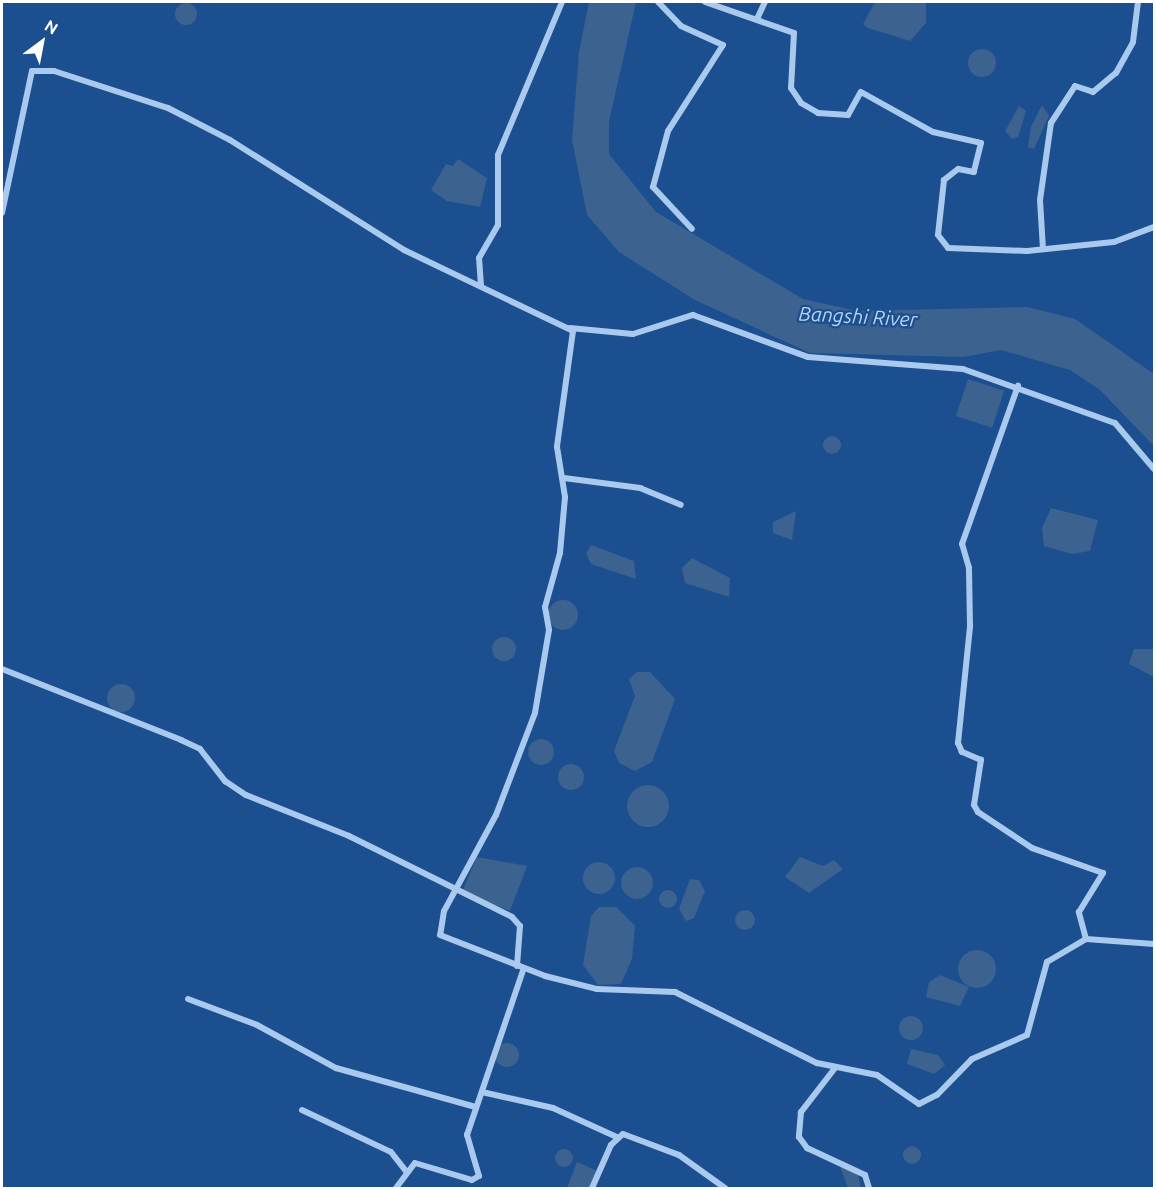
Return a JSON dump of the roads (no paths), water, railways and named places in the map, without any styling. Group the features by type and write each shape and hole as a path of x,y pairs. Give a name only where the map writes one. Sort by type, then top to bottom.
{"street":[{"path":"481,286 479,258 498,225 498,155 562,2"},
{"path":"658,2 676,23 723,45 668,131 653,187 692,229"},
{"path":"705,2 794,33 791,88 808,108 841,117 861,92 933,132 981,143 974,173 958,169 944,180 938,235 948,248 1043,249 1114,242 1155,227"},
{"path":"757,20 765,2"},
{"path":"1043,249 1041,191 1052,123 1075,86 1093,92 1116,74 1133,42 1138,2"},
{"path":"2,213 32,71 54,71 168,108 220,135 373,233 570,328 633,334 693,315 808,357 947,365 1018,386 1115,423 1155,469"},
{"path":"570,328 574,338 557,447 564,478 560,554 545,607 549,630 536,712 496,814 454,891 440,935 520,967 597,989 665,990 835,1068 877,1075 912,1102 926,1104 972,1059 1027,1035 1047,962 1086,939 1155,944"},
{"path":"1018,386 962,544 969,568 970,626 958,743 962,752 981,760 974,805 978,812 1032,848 1102,869 1080,912 1086,939"},
{"path":"564,478 640,488 681,505"},
{"path":"2,669 190,744 246,795 349,836 454,891 516,919 520,967 466,1142 482,1170 472,1180"},
{"path":"188,999 257,1025 336,1068 476,1107"},
{"path":"835,1068 801,1112 799,1137 807,1148 865,1174 869,1188"},
{"path":"482,1092 553,1108 617,1137 630,1134 679,1155 725,1188"},
{"path":"302,1110 391,1152 406,1171"},
{"path":"592,1188 617,1137"},
{"path":"396,1188 406,1171 422,1162 472,1180"},
{"path":"472,1180 474,1188"}],"water":[{"name":"Bangshi River","path":"589,2 636,2 609,122 609,154 656,212 803,299 857,311 1027,307 1075,319 1154,374 1154,446 1100,390 1070,370 1001,350 964,357 810,353 695,300 619,252 587,215 572,140 579,52"},
{"path":"875,2 926,2 926,23 910,41 868,28 863,24"},
{"path":"186,3 194,6 197,14 194,22 186,25 178,22 175,14 178,6"},
{"path":"982,49 992,53 996,63 992,73 982,77 972,73 968,63 972,53"},
{"path":"1042,105 1049,116 1034,149 1028,147 1031,127"},
{"path":"1019,106 1026,111 1018,137 1012,139 1005,131"},
{"path":"458,159 487,178 480,207 447,201 431,190 446,164 453,166"},
{"path":"968,379 1004,391 992,428 956,416"},
{"path":"832,436 838,439 841,445 838,451 832,454 826,451 823,445 826,439"},
{"path":"1051,508 1098,520 1090,551 1072,554 1044,546 1042,528"},
{"path":"796,511 792,540 773,533 773,522"},
{"path":"591,545 634,561 636,579 591,564 586,553"},
{"path":"692,558 730,578 729,597 685,583 682,568"},
{"path":"563,600 574,604 578,615 574,626 563,630 552,626 548,615 552,604"},
{"path":"504,637 509,638 515,644 515,654 509,660 504,661 499,660 493,654 492,649 493,644 499,638"},
{"path":"1134,649 1154,649 1154,677 1129,664"},
{"path":"637,672 650,672 675,699 652,762 635,771 619,763 614,751 635,696 629,679"},
{"path":"121,684 131,688 135,698 131,708 121,712 111,708 107,698 111,688"},
{"path":"541,739 550,743 554,752 550,761 541,765 532,761 528,752 532,743"},
{"path":"571,764 580,768 584,777 580,786 571,790 562,786 558,777 562,768"},
{"path":"648,785 656,786 663,791 668,798 668,814 663,821 656,826 648,827 640,826 633,821 628,814 627,806 628,798 633,791 640,786"},
{"path":"477,857 527,866 510,911 462,892"},
{"path":"800,857 823,866 834,860 843,869 809,893 785,877"},
{"path":"599,862 610,867 615,878 610,889 599,894 588,889 583,878 588,867"},
{"path":"637,867 648,872 653,883 648,894 637,899 626,894 621,883 626,872"},
{"path":"690,879 699,880 705,891 694,918 686,921 679,909"},
{"path":"668,890 674,893 677,899 674,905 668,908 662,905 659,899 662,893"},
{"path":"599,907 616,907 635,926 632,959 621,984 598,985 583,965 591,916"},
{"path":"741,910 749,910 755,916 755,924 749,930 741,930 735,924 735,916"},
{"path":"977,950 984,951 990,956 995,962 995,976 990,982 984,987 977,988 970,987 964,982 959,976 958,969 959,962 964,956 970,951"},
{"path":"940,975 969,987 960,1006 926,997 929,982"},
{"path":"911,1016 919,1020 923,1028 919,1036 911,1040 903,1036 899,1028 903,1020"},
{"path":"507,1043 515,1047 519,1055 515,1063 507,1067 499,1063 495,1055 499,1047"},
{"path":"911,1049 938,1055 945,1065 934,1074 907,1064"},
{"path":"908,1146 916,1146 921,1151 919,1162 908,1164 903,1159 903,1151"},
{"path":"564,1149 572,1154 573,1158 568,1166 564,1167 556,1162 555,1158 560,1150"},
{"path":"577,1162 597,1171 589,1188 567,1188"},
{"path":"839,1164 858,1174 861,1188 848,1188"}]}
